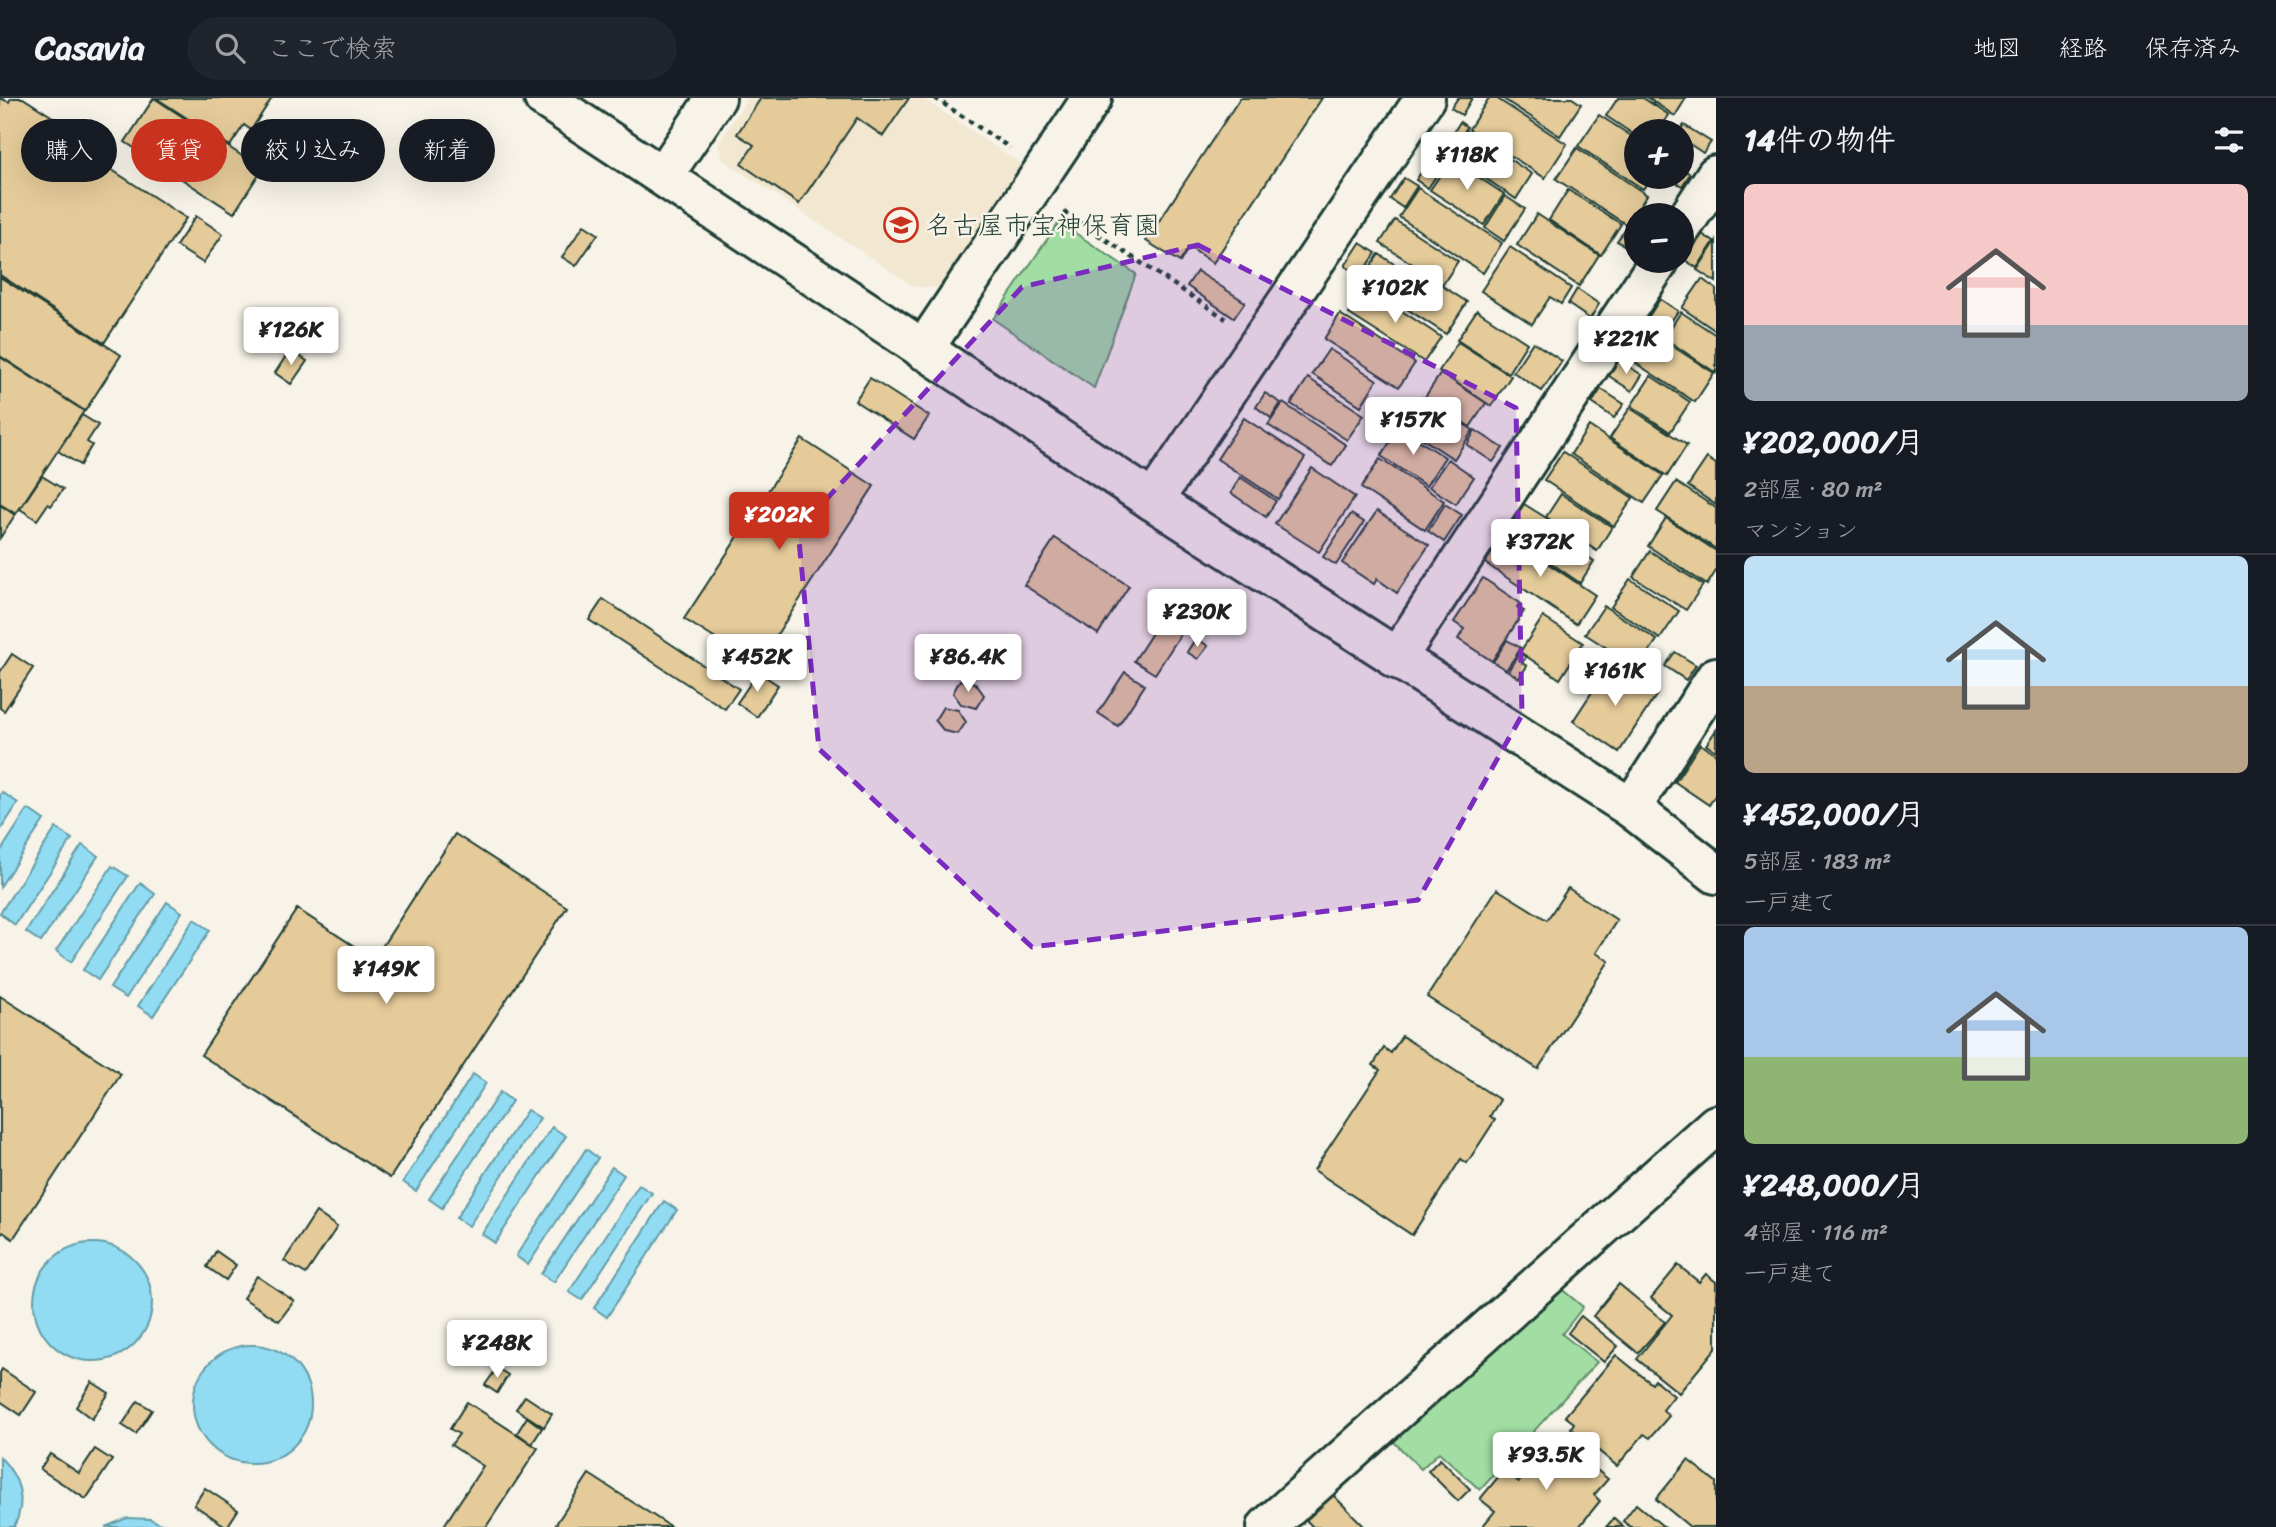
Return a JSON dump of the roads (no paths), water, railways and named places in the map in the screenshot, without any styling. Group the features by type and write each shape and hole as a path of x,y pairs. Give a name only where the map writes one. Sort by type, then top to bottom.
{"street":[{"path":"544,98 1153,501 1630,808 1716,874"},
{"path":"663,176 716,98"},
{"path":"923,350 1092,98"},
{"path":"1153,501 1425,98"},
{"path":"1694,209 1716,175"},
{"path":"1396,659 1651,273"},
{"path":"1630,808 1716,677"},
{"path":"1267,1527 1716,1125"}],"water":[{"path":"2,792 18,803 0,831 0,795"},
{"path":"28,809 44,820 0,887 0,852"},
{"path":"56,828 72,839 15,925 0,913"},
{"path":"82,845 98,856 41,942 26,932"},
{"path":"112,866 128,876 71,962 56,951"},
{"path":"140,883 155,894 98,980 83,970"},
{"path":"167,902 182,912 126,998 110,988"},
{"path":"194,919 210,930 153,1016 138,1006"},
{"path":"473,1074 486,1083 416,1191 403,1182"},
{"path":"500,1092 512,1101 442,1208 429,1199"},
{"path":"527,1110 540,1118 469,1226 456,1218"},
{"path":"552,1127 566,1136 495,1243 482,1234"},
{"path":"586,1149 598,1158 528,1265 516,1256"},
{"path":"612,1167 624,1175 554,1282 541,1274"},
{"path":"639,1185 652,1193 582,1300 569,1292"},
{"path":"664,1201 677,1210 607,1317 594,1308"},
{"path":"93,1243 126,1253 142,1269 152,1302 142,1335 126,1351 93,1361 60,1351 44,1335 34,1302 44,1269 60,1253"},
{"path":"252,1345 285,1355 301,1371 311,1404 301,1437 285,1453 252,1463 219,1453 203,1437 193,1404 203,1371 219,1355"},
{"path":"0,1457 17,1481 21,1499 14,1527 0,1527"},
{"path":"127,1518 150,1519 168,1527 105,1527"}],"place":[{"name":"名古屋市宝神保育園","path":"901,225"}]}
